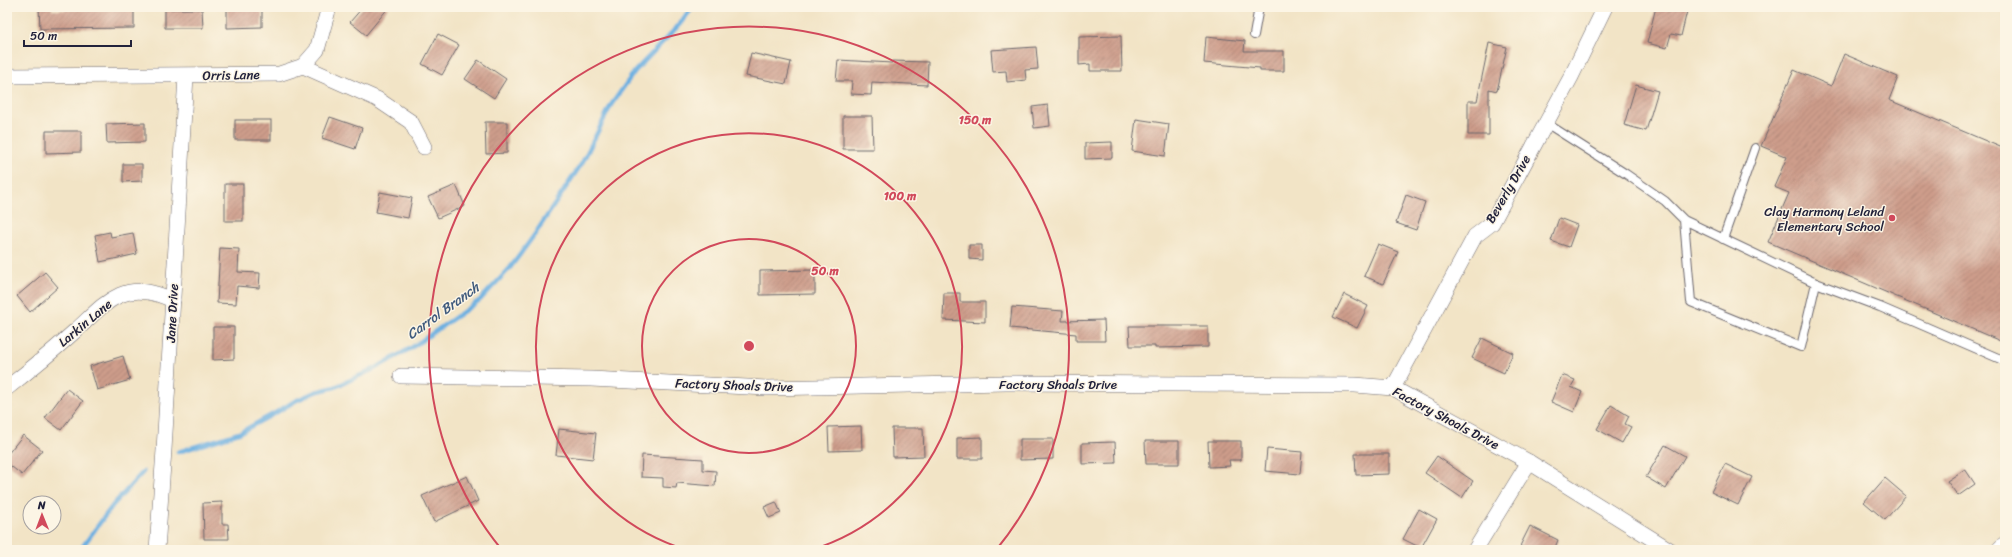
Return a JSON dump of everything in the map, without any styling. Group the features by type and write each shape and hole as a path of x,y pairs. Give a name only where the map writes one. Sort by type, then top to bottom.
{"street":[{"path":"329,7 317,50 303,66 377,98 411,122 424,147"},
{"name":"Beverly Drive","path":"1393,388 1475,236 1492,222 1571,77 1605,7"},
{"name":"Orris Lane","path":"7,76 186,76 279,74 303,66"},
{"name":"Jane Drive","path":"157,550 186,76"},
{"name":"Larkin Lane","path":"7,388 76,331 91,315 106,303 121,295 142,291 157,293 173,300"},
{"name":"Factory Shoals Drive","path":"401,376 591,379 766,388 1006,383 1348,385 1393,388 1529,462 1670,550"},
{"path":"1475,550 1529,462"},
{"path":"2001,550 2005,546"}],"lane":[{"path":"1254,36 1259,7"},
{"path":"1546,122 1665,201 1684,220 1816,283 1880,307 2005,361"},
{"path":"1723,239 1755,148"},
{"path":"1684,220 1691,302 1801,347 1816,283"}],"building":[{"path":"39,7 52,7 52,10 134,9 134,28 40,29"},
{"path":"363,7 389,7 366,35 350,22"},
{"path":"1656,7 1688,7 1681,36 1671,34 1667,48 1647,43"},
{"path":"227,8 262,8 262,27 227,28"},
{"path":"165,9 202,9 203,28 165,28"},
{"path":"438,34 459,45 442,75 422,64"},
{"path":"1121,36 1122,71 1090,71 1090,64 1079,65 1079,37"},
{"path":"1206,37 1245,41 1244,51 1284,51 1284,71 1260,71 1260,68 1204,63"},
{"path":"1489,43 1507,47 1497,91 1489,89 1489,135 1468,135 1468,101 1477,101"},
{"path":"1036,47 1038,69 1025,70 1026,80 1007,82 1006,71 993,72 991,50"},
{"path":"751,53 791,62 786,84 746,76"},
{"name":"Clay Harmony Leland Elementary School","path":"1844,54 1898,77 1889,100 2005,149 2005,343 1768,242 1789,193 1774,187 1787,157 1761,146 1794,70 1831,86"},
{"path":"478,60 506,79 494,98 465,79"},
{"path":"838,60 892,63 892,61 928,62 927,85 872,82 871,95 851,94 852,81 836,81"},
{"path":"1636,85 1658,91 1646,131 1624,125"},
{"path":"1048,105 1050,126 1034,128 1032,107"},
{"path":"843,116 872,116 873,149 843,149"},
{"path":"330,117 362,128 355,149 322,138"},
{"path":"1136,119 1169,124 1165,156 1132,151"},
{"path":"235,120 271,120 271,140 235,140"},
{"path":"485,122 507,122 507,153 486,154"},
{"path":"145,123 145,142 107,143 106,124"},
{"path":"46,131 81,131 81,152 46,153"},
{"path":"1112,142 1112,158 1085,159 1085,143"},
{"path":"123,164 142,164 142,181 123,182"},
{"path":"225,184 243,184 243,221 225,221"},
{"path":"456,185 465,206 438,218 428,197"},
{"path":"380,192 412,198 408,218 376,212"},
{"path":"1406,195 1425,202 1416,230 1396,223"},
{"path":"1559,218 1577,225 1569,247 1551,241"},
{"path":"110,232 111,237 133,233 137,254 100,262 95,235"},
{"path":"1378,244 1398,252 1383,284 1364,276"},
{"path":"969,245 982,245 982,260 969,259"},
{"path":"220,248 239,249 238,272 260,273 259,288 237,286 236,304 217,303"},
{"path":"815,270 815,294 760,295 760,271"},
{"path":"45,272 58,287 30,312 17,296"},
{"path":"944,293 960,293 960,302 985,302 985,322 943,320"},
{"path":"1344,294 1368,306 1357,328 1333,317"},
{"path":"1012,307 1063,311 1062,321 1104,320 1105,341 1076,341 1076,334 1010,328"},
{"path":"1129,326 1208,326 1208,347 1155,348 1155,346 1130,346"},
{"path":"213,327 234,327 234,359 213,360"},
{"path":"1482,338 1513,353 1504,373 1472,358"},
{"path":"123,356 130,380 97,390 90,366"},
{"path":"1562,375 1575,380 1571,387 1582,392 1574,412 1551,402"},
{"path":"67,389 83,401 61,430 45,418"},
{"path":"1611,405 1629,416 1625,424 1631,427 1622,443 1597,429"},
{"path":"861,426 862,450 829,451 828,427"},
{"path":"892,428 923,428 924,456 893,457"},
{"path":"559,429 596,433 593,459 556,455"},
{"path":"23,435 42,450 22,475 7,463 7,455"},
{"path":"982,437 982,459 957,459 957,438"},
{"path":"1020,439 1053,439 1053,459 1020,460"},
{"path":"1145,441 1179,441 1179,464 1146,464"},
{"path":"1208,441 1241,441 1241,460 1229,460 1230,466 1209,467"},
{"path":"1115,442 1116,463 1082,464 1082,443"},
{"path":"1665,445 1685,456 1666,489 1646,477"},
{"path":"1267,449 1302,452 1300,474 1265,471"},
{"path":"1355,454 1389,454 1389,474 1356,475"},
{"path":"642,455 703,459 703,470 716,471 715,486 677,483 676,488 663,487 663,478 641,477"},
{"path":"1437,456 1473,481 1462,498 1425,473"},
{"path":"1725,464 1752,477 1738,505 1711,492"},
{"path":"1965,469 1975,484 1958,496 1947,481"},
{"path":"467,476 478,501 434,522 422,496"},
{"path":"1885,478 1906,496 1885,520 1864,502"},
{"path":"222,502 222,524 228,524 229,539 204,539 203,503"},
{"path":"776,502 781,513 769,518 764,507"},
{"path":"1419,509 1437,519 1421,548 1403,539"},
{"path":"1530,526 1558,540 1554,550 1528,550 1520,546"}],"waterway":[{"name":"Carrol Branch","path":"178,452 239,433 295,401 315,392 335,387 374,369 411,348 480,300 510,268 535,234 582,163 611,105 635,71 679,25 693,7"},
{"path":"80,550 113,505 143,472"}],"place":[{"name":"Clay Harmony Leland Elementary School","path":"1892,218"}]}
